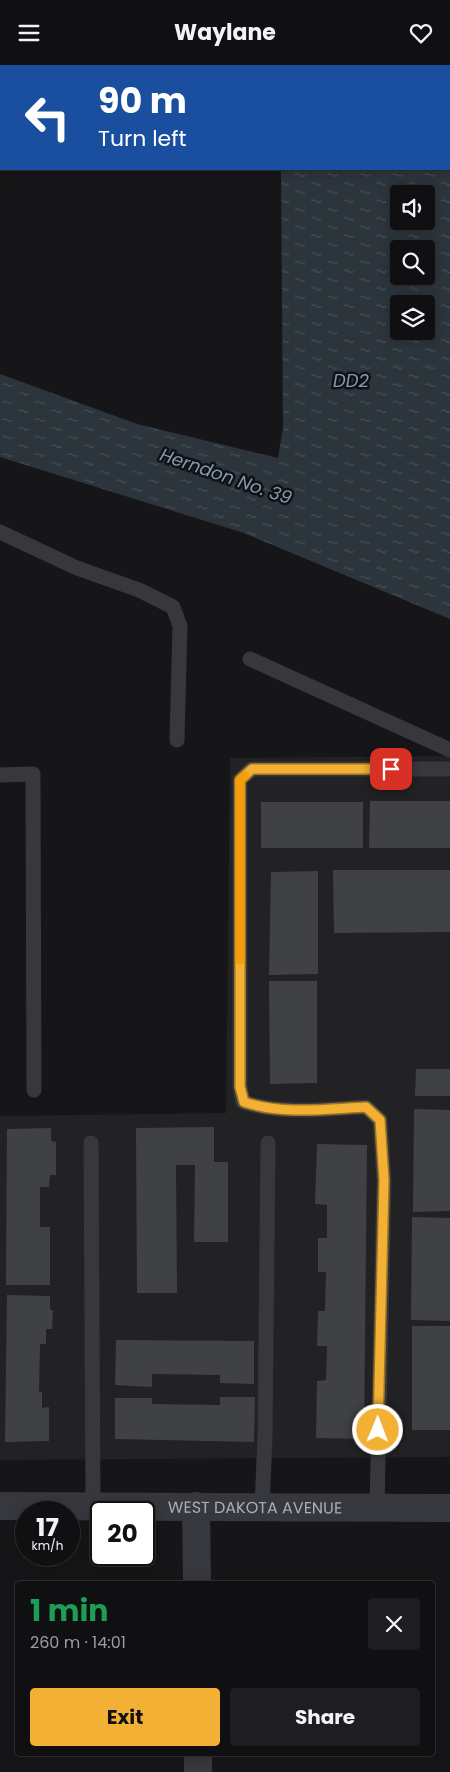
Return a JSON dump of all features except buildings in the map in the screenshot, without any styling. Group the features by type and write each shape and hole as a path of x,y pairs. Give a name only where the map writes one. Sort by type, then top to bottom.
{"street":[{"name":"WEST DAKOTA AVENUE","path":"0,1506 90,1506"},
{"name":"WEST DAKOTA AVENUE","path":"155,1506 450,1508"},
{"path":"196,1506 197,1581"},
{"path":"198,1756 198,1772"}],"lane":[{"path":"0,532 77,568 140,590 173,607 180,626 177,740"},
{"path":"250,659 450,750"},
{"path":"377,1507 384,1180 380,1120 366,1107 294,1109 260,1107 244,1102 240,1087 240,780 252,769 450,769"},
{"path":"0,775 33,774 34,1090"},
{"path":"92,1143 93,1501"},
{"path":"262,1506 265,1437 268,1143"}],"shaded area":[{"path":"450,756 450,1457 0,1460 0,1116 226,1113 230,758"}],"water":[{"path":"281,170 450,170 450,619 244,533 0,457 0,374 137,424 278,458 283,428"}],"slow traffic":[{"path":"240,960 240,780 245,776"}],"route":[{"path":"378,1430 384,1180 380,1120 366,1107 294,1109 260,1107 244,1102 240,1087 240,780 252,769 391,769"}],"water label":[{"name":"DD2","path":"351,380"},
{"name":"Herndon No. 39","path":"226,476"}]}
